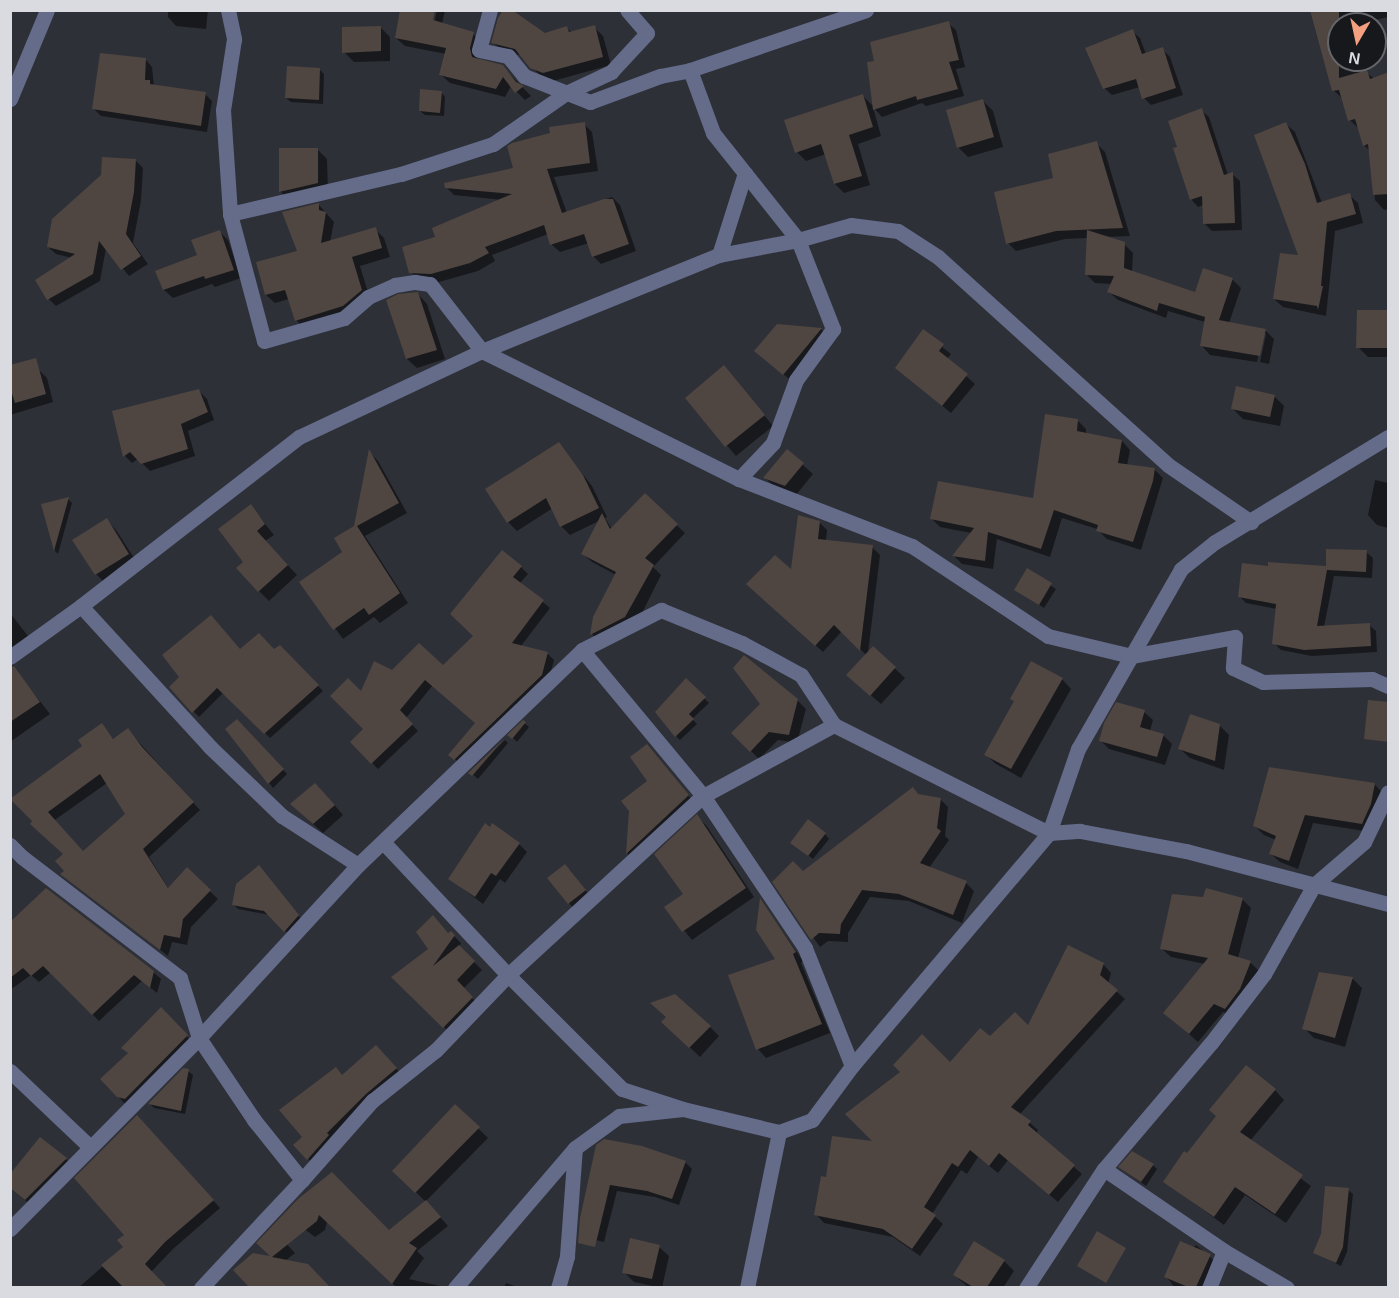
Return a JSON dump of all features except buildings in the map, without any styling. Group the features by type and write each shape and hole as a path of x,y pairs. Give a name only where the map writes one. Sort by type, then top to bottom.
{"street":[{"path":"10,99 47,10"},
{"path":"228,10 234,39 223,110 230,214 264,341 344,318 368,297 395,285 415,282 430,284 482,351 740,479 912,546 1048,636 1131,656 1234,637 1233,668 1263,682 1372,679 1389,686"},
{"path":"490,10 479,50 508,56 524,76 590,102 660,76 690,70 866,10"},
{"path":"230,214 401,174 493,144 566,93 611,72 647,33 627,10"},
{"path":"690,70 713,133 798,240 833,329 796,380 773,443 740,479"},
{"path":"719,255 746,173"},
{"path":"10,657 81,606 299,437 482,351 719,255 798,240 851,225 898,231 938,258 1168,465 1251,522"},
{"path":"384,843 508,975 622,1089 682,1109 779,1132 812,1120 852,1066 1049,834 1078,749 1181,569 1215,542 1389,436"},
{"path":"81,606 210,747 282,816 358,865"},
{"path":"10,1229 199,1038 358,865 384,843 582,650 661,610 742,643 801,675 834,725 1049,834 1080,831 1186,851 1389,904"},
{"path":"582,650 703,796 805,948 852,1066"},
{"path":"201,1287 302,1180 372,1101 436,1050 508,975 703,796 834,725"},
{"path":"1026,1287 1104,1169 1211,1043 1264,974 1314,885 1364,842 1389,792"},
{"path":"10,845 21,857 180,978 199,1038 254,1120 302,1180"},
{"path":"10,1071 90,1147"},
{"path":"455,1287 575,1148 619,1116 682,1109"},
{"path":"747,1287 779,1132"},
{"path":"558,1287 567,1256 575,1148"},
{"path":"1104,1169 1224,1251 1287,1287"},
{"path":"1209,1287 1224,1251"}]}
